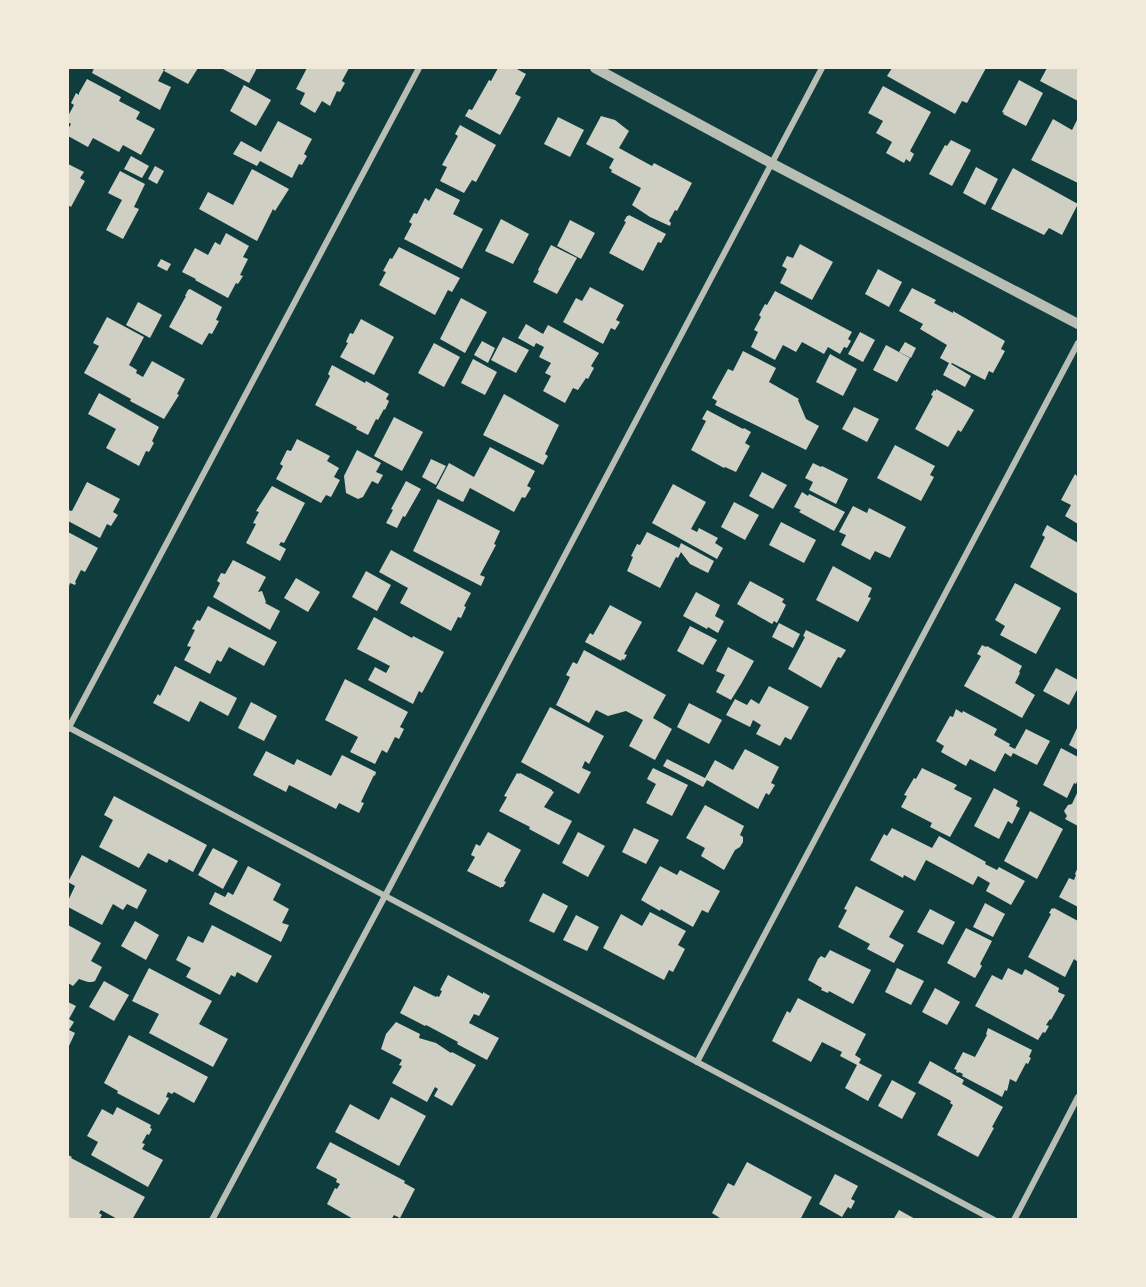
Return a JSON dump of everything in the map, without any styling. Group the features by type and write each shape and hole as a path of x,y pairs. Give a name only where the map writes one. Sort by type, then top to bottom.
{"street":[{"path":"419,68 68,728 994,1220"},
{"path":"595,68 771,164 1078,324"},
{"path":"212,1220 822,68"},
{"path":"697,1062 1078,343"},
{"path":"1014,1220 1078,1097"}],"building":[{"path":"94,68 161,68 164,70 158,81 171,87 160,110 92,73"},
{"path":"166,68 198,68 188,84 164,71"},
{"path":"224,68 257,68 249,83"},
{"path":"307,68 349,68 342,81 345,83 340,92 337,91 330,106 322,101 315,113 300,104 305,93 296,89"},
{"path":"498,68 515,68 526,74 515,94 521,97 500,135 465,116 469,109 472,110"},
{"path":"892,68 986,68 967,103 962,101 955,114 887,76"},
{"path":"1047,68 1078,68 1078,101 1040,81"},
{"path":"87,79 121,97 119,101 140,112 136,119 155,129 141,155 123,145 119,152 93,138 88,147 68,136 71,124 68,122 68,116 74,105 71,103 76,93 79,95"},
{"path":"1019,80 1043,93 1026,126 1002,112"},
{"path":"244,85 271,100 256,126 230,111"},
{"path":"883,86 931,112 910,151 914,154 910,162 906,159 904,163 886,153 892,142 876,133 883,121 868,113"},
{"path":"601,116 615,120 629,131 619,148 652,166 654,163 692,183 669,221 670,226 632,205 641,188 611,172 609,168 614,159 586,144"},
{"path":"558,117 584,130 570,157 544,144"},
{"path":"1078,118 1078,183 1031,160 1053,119 1072,130"},
{"path":"278,121 312,139 304,154 307,156 302,165 299,164 292,178 260,161 257,166 233,154 241,141 261,152"},
{"path":"460,125 496,145 476,182 472,180 464,193 440,181 447,167 442,165 458,136 455,134"},
{"path":"951,140 971,150 952,186 929,174 945,145 947,146"},
{"path":"131,156 149,166 142,178 124,169"},
{"path":"68,164 84,172 80,178 85,181 71,207 68,205"},
{"path":"155,166 164,171 157,184 148,179"},
{"path":"976,167 998,179 985,205 963,193"},
{"path":"1013,168 1078,204 1062,235 1049,228 1044,235 991,209"},
{"path":"252,169 289,189 275,211 273,209 257,241 199,209 208,192 233,205"},
{"path":"120,171 145,184 134,207 139,209 123,239 106,230 122,200 108,193"},
{"path":"436,188 460,200 453,214 483,229 462,269 404,239 412,224 409,222 414,213 417,214 425,198 429,201"},
{"path":"629,215 666,234 661,243 658,242 643,271 609,253"},
{"path":"501,219 529,234 513,264 485,251"},
{"path":"570,220 595,233 581,259 557,246"},
{"path":"226,233 249,246 243,257 248,259 240,275 243,276 238,284 236,283 228,298 182,272 195,248 208,255 215,242 220,245"},
{"path":"800,244 833,262 812,300 780,283 787,269 782,266 787,256 793,258"},
{"path":"551,245 577,258 557,294 533,282"},
{"path":"399,247 460,278 452,292 448,290 435,315 379,285 386,272 383,271"},
{"path":"161,259 171,264 167,271 157,266"},
{"path":"878,269 902,282 889,307 865,294"},
{"path":"590,287 624,305 616,320 620,322 615,330 611,328 603,344 563,322 576,298 582,301"},
{"path":"912,288 936,300 934,303 953,313 953,311 1005,341 1001,349 1005,351 993,373 989,371 985,380 952,363 971,376 965,387 943,375 949,363 940,358 947,345 920,329 923,324 899,311"},
{"path":"190,289 222,307 216,320 219,321 212,334 209,333 202,345 169,327"},
{"path":"775,291 852,332 847,348 844,347 840,354 828,347 824,354 802,342 796,352 783,345 775,360 751,347 758,332 754,330 761,317 759,315"},
{"path":"461,298 487,312 465,353 440,339"},
{"path":"138,302 162,315 150,338 126,325"},
{"path":"107,317 144,337 129,365 137,370 136,373 143,377 152,361 185,379 177,394 179,395 164,419 84,373 99,346 93,343"},
{"path":"361,319 394,337 374,375 340,357 348,343 346,342 350,333 353,334"},
{"path":"526,324 543,334 548,325 599,353 591,366 594,368 588,379 586,378 578,390 573,388 565,403 543,391 551,376 545,373 551,363 539,357 544,347 536,343 534,347 518,338"},
{"path":"860,332 875,340 863,362 848,354"},
{"path":"503,337 529,350 516,373 491,360"},
{"path":"482,341 495,348 488,363 474,355"},
{"path":"905,342 916,348 911,358 899,352"},
{"path":"434,343 460,357 444,387 418,373"},
{"path":"886,345 910,358 897,382 873,370"},
{"path":"743,351 776,368 769,382 799,399 806,419 819,426 806,450 715,405 717,401 712,398 728,369 733,371"},
{"path":"830,354 857,369 843,396 816,382"},
{"path":"473,359 497,372 485,395 461,383"},
{"path":"332,365 389,394 385,410 378,420 376,419 368,435 315,405 330,376 328,374"},
{"path":"936,389 974,410 961,432 958,430 948,447 915,429"},
{"path":"99,393 159,427 152,441 154,443 149,452 146,451 139,466 106,448 116,429 88,414"},
{"path":"504,394 559,425 545,454 548,456 543,465 483,435"},
{"path":"854,407 879,419 867,442 842,429"},
{"path":"707,410 751,432 745,443 750,446 736,472 691,450 706,421 702,419"},
{"path":"394,417 423,432 402,471 374,456"},
{"path":"297,439 330,456 327,461 339,468 334,477 340,480 331,497 326,495 321,503 276,479 283,466 280,464 287,450 291,451"},
{"path":"895,445 935,466 930,475 934,477 921,501 877,478"},
{"path":"490,447 535,471 527,486 531,488 525,498 522,497 514,512 470,488 463,502 436,488 449,463 474,477"},
{"path":"357,450 381,463 376,472 383,475 378,484 372,481 363,497 358,499 346,493 344,476"},
{"path":"431,459 446,466 436,485 422,477"},
{"path":"813,463 848,479 836,504 809,490 813,482 805,478"},
{"path":"762,472 787,485 773,509 749,496"},
{"path":"1075,474 1078,477 1078,524 1065,516 1071,505 1061,500"},
{"path":"406,481 421,489 397,528 386,523"},
{"path":"87,482 120,499 113,512 118,515 111,526 107,524 100,538 68,521 68,510 72,511"},
{"path":"673,484 706,502 691,529 697,532 699,528 718,538 715,543 723,548 717,559 652,523"},
{"path":"272,486 305,503 284,543 281,542 279,545 286,549 280,561 246,543 256,524 253,523 259,512 256,511"},
{"path":"802,492 845,512 834,531 794,507"},
{"path":"438,499 500,531 494,544 496,545 480,575 485,577 481,586 413,551"},
{"path":"734,502 759,515 745,540 721,527"},
{"path":"853,506 867,513 869,508 906,527 890,558 875,551 870,560 841,545 846,535 839,532"},
{"path":"781,522 816,540 804,563 769,545"},
{"path":"1047,525 1078,543 1078,594 1030,567 1045,537 1042,535"},
{"path":"68,532 98,548 85,572 81,570 75,585 70,583 68,589"},
{"path":"647,532 679,548 681,543 714,561 708,573 690,564 681,552 660,588 627,571 637,544 640,545"},
{"path":"391,550 471,593 461,618 458,617 451,631 400,603 408,588 379,572"},
{"path":"233,560 266,577 258,592 262,591 265,603 280,611 270,630 213,597 220,583 217,581 221,573 225,574"},
{"path":"833,566 872,588 868,597 871,598 858,622 816,600"},
{"path":"366,571 391,585 377,611 352,597"},
{"path":"296,578 320,592 308,612 284,598"},
{"path":"750,581 784,599 782,602 786,605 777,623 774,621 772,624 737,604"},
{"path":"1015,583 1061,608 1036,654 1000,635 1005,626 995,620"},
{"path":"696,592 720,605 715,616 724,621 718,633 683,616"},
{"path":"610,605 642,622 624,654 627,655 621,661 585,642 590,633 593,635"},
{"path":"208,606 277,642 264,666 229,647 221,662 217,660 210,674 184,660 191,647 187,646 195,630 192,629 197,620 200,621"},
{"path":"374,617 444,652 422,693 419,691 413,704 368,680 375,667 386,673 390,666 357,649"},
{"path":"779,623 800,634 793,648 772,637"},
{"path":"690,626 717,640 703,665 677,651"},
{"path":"806,630 846,650 841,658 838,657 821,688 788,669 805,637 803,636"},
{"path":"982,645 1022,666 1015,683 1035,695 1022,718 964,686 981,656 977,654"},
{"path":"728,647 754,661 731,700 716,692 725,675 716,671"},
{"path":"584,650 666,695 653,718 672,729 655,760 629,746 643,720 626,711 608,716 596,710 589,723 556,705 570,677 566,675 573,662 577,664"},
{"path":"175,666 237,698 228,716 200,701 189,722 153,703 158,694 160,696"},
{"path":"1056,668 1078,680 1078,688 1069,705 1043,691"},
{"path":"345,679 408,712 400,727 404,729 399,739 395,737 387,753 382,750 375,764 350,752 358,737 325,720"},
{"path":"769,686 809,707 791,740 785,737 780,746 756,734 761,725 753,720 750,727 726,715 735,699 747,705 751,699 759,704"},
{"path":"251,702 277,716 264,741 238,728"},
{"path":"689,703 722,720 709,744 677,727"},
{"path":"550,707 604,736 589,764 585,761 582,768 591,772 579,794 521,762"},
{"path":"956,709 997,729 994,735 1015,749 1026,729 1050,741 1037,765 1013,753 1011,757 1005,753 995,772 970,759 966,766 941,752 944,746 936,741"},
{"path":"1078,726 1078,750 1069,745"},
{"path":"1061,748 1078,757 1078,779 1067,798 1043,785"},
{"path":"745,749 779,767 771,783 775,785 769,795 766,793 758,809 707,780 703,787 663,766 667,759 705,778 715,760 733,770"},
{"path":"266,751 294,765 297,759 331,776 342,755 376,772 361,802 364,803 359,813 339,803 336,809 289,785 286,792 253,775"},
{"path":"653,768 688,785 672,816 646,803 656,784 647,779"},
{"path":"922,768 957,785 954,789 972,798 950,837 930,827 932,823 901,807 907,796 904,795"},
{"path":"517,773 552,790 554,792 544,807 572,821 559,845 499,811 507,797 504,796"},
{"path":"994,788 1018,801 1016,806 1020,808 1012,824 1008,821 999,839 974,826"},
{"path":"1078,791 1078,826 1065,819 1067,816 1064,811 1068,805 1072,804"},
{"path":"114,796 207,845 193,872 169,859 167,863 148,853 139,868 99,847 113,820 104,815"},
{"path":"705,805 744,826 740,835 743,837 743,842 735,850 724,870 701,856 705,848 686,838"},
{"path":"1030,811 1063,829 1037,879 1004,861"},
{"path":"634,828 659,840 646,864 622,852"},
{"path":"892,828 932,848 939,836 986,862 985,864 997,870 999,867 1025,881 1011,905 986,891 990,883 978,876 973,885 926,860 915,881 904,875 903,878 870,860 884,834 887,836"},
{"path":"488,832 521,850 501,888 467,871 475,857 471,855 476,844 480,846"},
{"path":"578,832 605,846 588,877 562,863"},
{"path":"213,848 238,861 223,889 198,875"},
{"path":"82,855 147,890 137,909 127,904 123,910 113,904 102,925 68,907 68,901 75,886 68,882"},
{"path":"248,866 281,884 273,900 289,909 282,923 289,925 281,942 209,904 215,892 225,897 228,892 233,895"},
{"path":"660,866 677,875 680,870 720,891 708,913 702,910 693,927 641,900"},
{"path":"1078,867 1078,907 1059,897 1069,878 1074,880"},
{"path":"856,886 904,911 889,937 904,945 894,963 867,949 870,944 838,927"},
{"path":"543,893 568,906 554,933 529,921"},
{"path":"985,903 1005,914 993,937 973,927"},
{"path":"1052,908 1078,921 1078,962 1074,959 1065,977 1028,957"},
{"path":"930,909 955,922 943,945 917,932"},
{"path":"650,912 686,931 678,945 685,949 673,972 669,970 664,980 603,948 621,914 642,926"},
{"path":"576,915 599,927 587,951 563,940"},
{"path":"135,921 159,935 146,960 121,946"},
{"path":"68,925 101,943 91,961 102,967 95,981 88,982 79,979 73,986 68,983"},
{"path":"212,925 272,956 257,983 237,972 235,977 231,975 220,995 186,977 191,968 176,960 188,936 203,943"},
{"path":"966,928 992,941 975,978 947,963"},
{"path":"830,950 871,970 853,1004 829,991 828,993 821,990 822,988 808,980 818,959 821,956 825,958"},
{"path":"149,968 212,1001 199,1024 228,1039 213,1067 149,1033 159,1014 132,1001"},
{"path":"897,968 924,981 911,1005 885,992"},
{"path":"1008,968 1022,975 1025,969 1059,988 1058,992 1065,995 1046,1025 1049,1026 1045,1033 1043,1032 1038,1040 975,1006 992,975 1002,980"},
{"path":"448,975 490,996 479,1016 474,1014 469,1023 499,1038 487,1060 457,1044 458,1042 400,1013 414,986 439,997"},
{"path":"104,981 129,995 114,1021 89,1007"},
{"path":"935,988 960,1002 947,1025 922,1012"},
{"path":"798,998 866,1034 855,1055 861,1059 859,1063 882,1075 868,1101 845,1088 857,1065 840,1056 842,1052 822,1042 811,1062 772,1041 787,1011 790,1013"},
{"path":"68,1002 76,1006 69,1019 74,1022 69,1030 75,1033 68,1048"},
{"path":"396,1022 420,1034 419,1038 436,1043 476,1065 452,1106 434,1096 438,1089 435,1087 427,1102 392,1083 402,1066 399,1065 402,1060 381,1049 386,1034"},
{"path":"988,1028 1032,1050 1028,1064 1026,1063 1016,1082 1010,1079 1007,1091 1005,1090 1002,1097 962,1076 963,1074 954,1069 963,1052 975,1057 987,1035"},
{"path":"129,1035 208,1077 194,1103 174,1092 172,1094 168,1092 166,1097 169,1098 159,1115 117,1093 118,1091 104,1083"},
{"path":"930,1061 964,1080 962,1084 1003,1107 978,1157 937,1135 953,1105 951,1101 918,1083"},
{"path":"892,1080 916,1093 902,1119 878,1106"},
{"path":"391,1097 426,1116 399,1166 335,1132 350,1104 379,1120"},
{"path":"117,1107 151,1125 152,1129 142,1143 145,1144 142,1149 163,1160 148,1187 91,1155 98,1142 87,1136 102,1109 113,1115"},
{"path":"330,1142 405,1181 404,1183 415,1189 400,1218 394,1215 391,1220 355,1220 327,1204 335,1188 337,1189 340,1184 336,1182 337,1179 316,1168"},
{"path":"68,1155 145,1197 132,1220 119,1220 101,1210 99,1213 102,1215 99,1220 68,1220"},
{"path":"747,1162 812,1197 800,1220 723,1220 712,1213 728,1183 734,1186"},
{"path":"835,1174 858,1186 851,1199 855,1201 851,1209 848,1207 842,1217 819,1204"},
{"path":"899,1210 917,1220 893,1220"}]}
